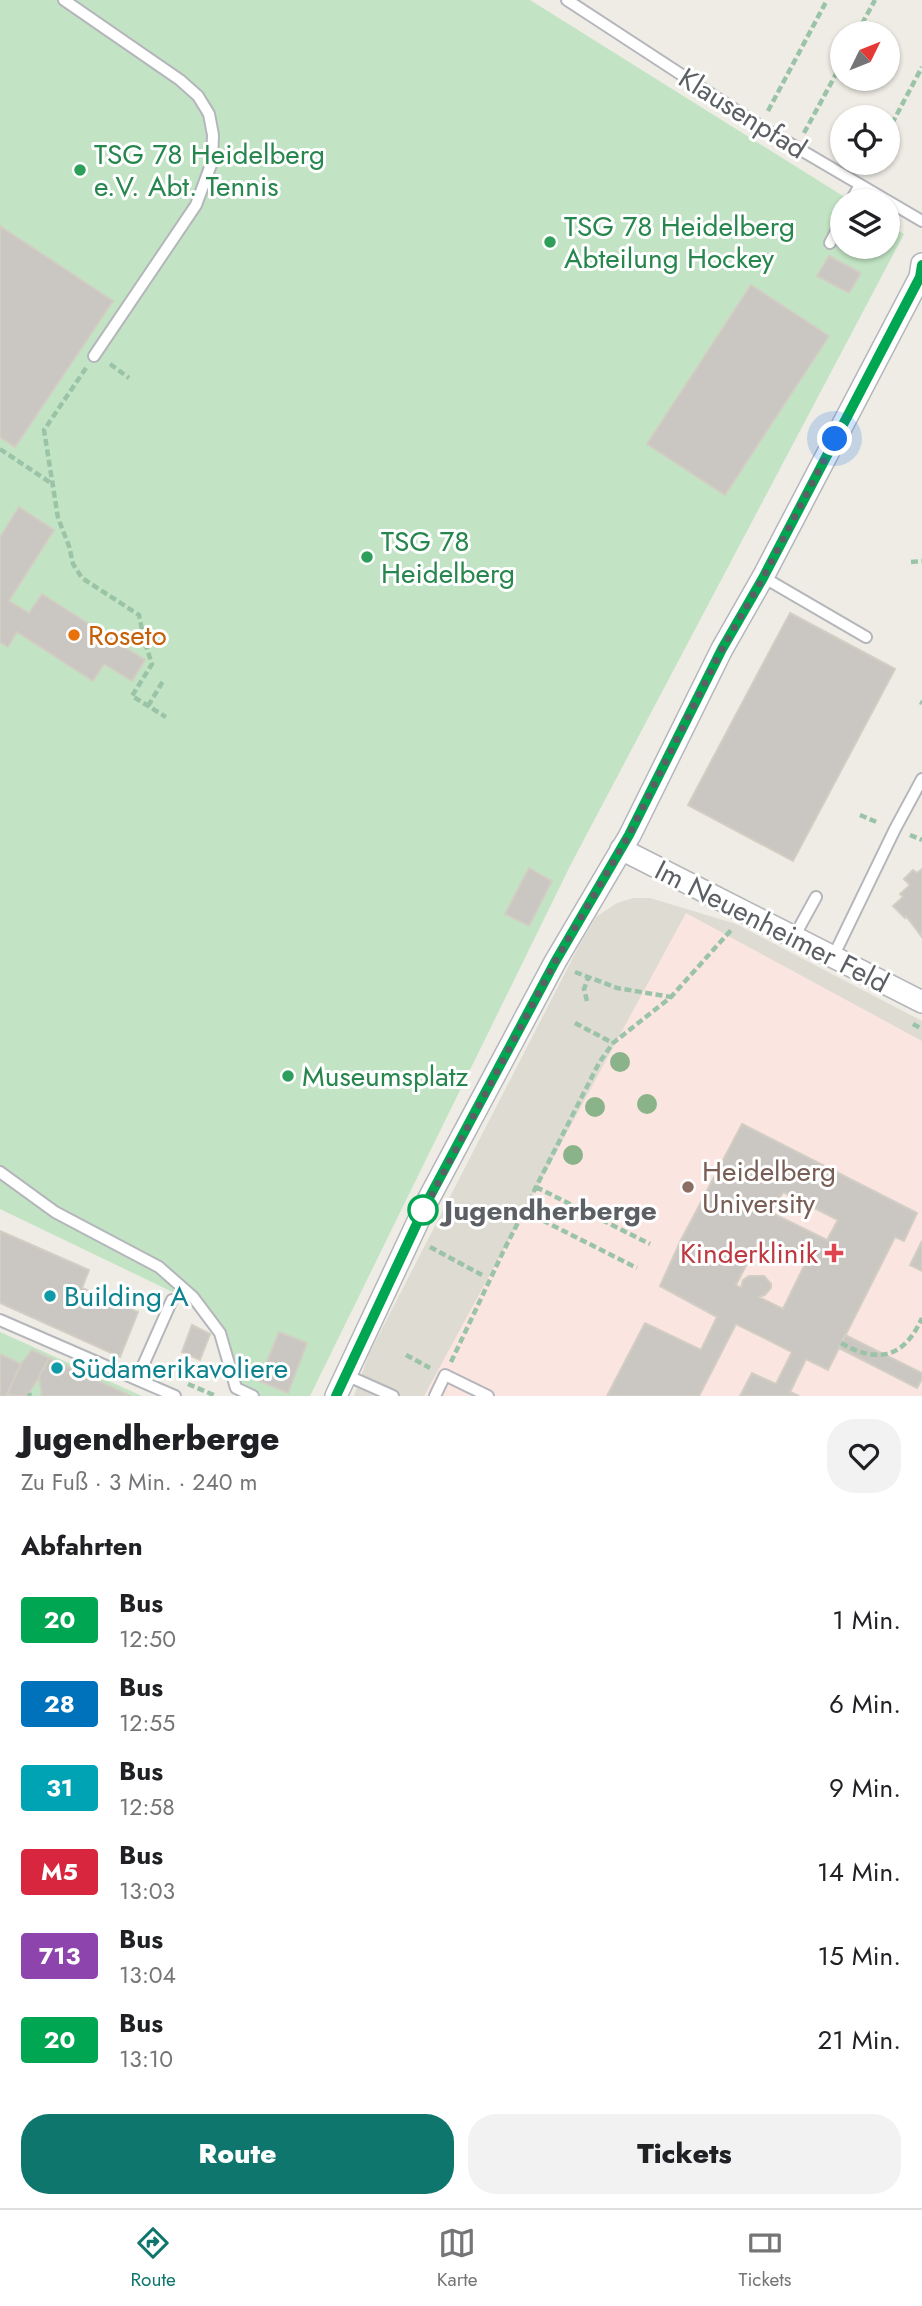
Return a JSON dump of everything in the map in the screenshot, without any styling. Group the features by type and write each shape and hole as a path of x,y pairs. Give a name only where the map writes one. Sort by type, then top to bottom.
{"street":[{"path":"336,1396 428,1200 555,962 621,849 722,649 763,578 921,273"},
{"name":"Im Neuenheimer Feld","path":"621,849 922,1002"}],"lane":[{"path":"64,0 180,80 198,96 209,114 213,135 212,162 195,205 94,356"},
{"name":"Klausenpfad","path":"567,0 760,126 922,221"},
{"path":"858,189 860,185"},
{"path":"763,578 866,637"},
{"path":"834,957 922,779"},
{"path":"794,937 817,897"},
{"path":"0,1172 55,1212 159,1267 167,1274 192,1297 220,1333 236,1388 253,1396"},
{"path":"137,1379 172,1300"},
{"path":"0,1320 175,1396"},
{"path":"435,1396 445,1375 488,1396"},
{"path":"346,1376 393,1396"}],"path":[{"path":"760,126 827,0"},
{"path":"864,21 875,0"},
{"path":"900,108 922,66"},
{"path":"797,148 830,86"},
{"path":"94,356 44,430 51,483 58,518 73,564 82,578 139,615 152,664 132,696 166,717"},
{"path":"0,449 51,483"},
{"path":"911,562 922,561"},
{"path":"148,706 163,681"},
{"path":"445,1375 599,1063 613,1043 671,997 734,927 742,912"},
{"path":"555,962 617,988 671,997"},
{"path":"587,1001 584,989 588,978"},
{"path":"575,1023 613,1043"},
{"path":"537,1187 650,1244"},
{"path":"524,1211 637,1268"},
{"path":"411,1237 482,1275"},
{"path":"841,1343 857,1352 872,1356 889,1355 904,1345 916,1331 922,1318"},
{"path":"406,1355 434,1370"}],"shaded area":[{"name":"Heidelberg University","path":"633,898 650,898 736,924 922,1021 922,1396 354,1396 369,1354 579,946 596,917 617,903"},
{"name":"Heidelberg University","path":"686,913 922,1041 922,1396 424,1396"}],"green space":[{"name":"TSG 78 Heidelberg","path":"0,0 530,0 832,189 830,259 891,259 570,866 310,1396 241,1396 232,1392 216,1338 187,1299 0,1209"},
{"path":"0,1332 142,1396 0,1396"}],"building":[{"path":"0,226 113,301 15,447 0,437"},
{"path":"829,256 830,259 861,273 849,293 817,276"},
{"path":"751,285 829,336 725,495 647,444"},
{"path":"19,507 54,530 9,601 29,613 42,594 145,660 132,681 104,664 93,681 17,632 8,647 0,642 0,537"},
{"path":"790,613 895,669 793,861 688,805"},
{"path":"529,868 552,881 529,926 505,914"},
{"path":"922,869 922,937 906,916 905,918 893,906 903,897 900,894 910,885 904,879 913,870 917,873"},
{"name":"Kinderklinik","path":"742,1124 917,1213 904,1241 895,1237 828,1370 806,1359 790,1392 799,1396 740,1396 752,1373 776,1384 792,1352 736,1324 699,1396 607,1396 645,1323 701,1350 717,1317 660,1286","holes":["783,1192 838,1220 827,1240 772,1213","758,1242 805,1264 783,1309 759,1297 771,1288 764,1276 749,1276 743,1280 741,1288 736,1285"]},
{"name":"Building A","path":"0,1231 89,1270 82,1288 138,1312 120,1357 0,1303"},
{"path":"922,1241 922,1271 910,1265"},
{"path":"192,1325 210,1334 200,1360 182,1352"},
{"path":"279,1332 307,1343 288,1393 259,1381"},
{"path":"845,1335 922,1373 917,1388 839,1348"},
{"path":"32,1350 49,1358 39,1377 27,1396 7,1395 21,1364"},
{"path":"0,1354 21,1364 6,1396 0,1396"},
{"name":"Südamerikavoliere","path":"49,1358 131,1396 42,1396 39,1377"}],"bus line":[{"name":"20","path":"336,1396 428,1200 555,962 629,835 722,649 763,578 920,277 922,265"}],"place":[{"name":"TSG 78 Heidelberg e.V. Abt. Tennis","path":"80,170"},
{"name":"TSG 78 Heidelberg Abteilung Hockey","path":"550,242"},
{"name":"TSG 78 Heidelberg","path":"367,557"},
{"name":"Roseto","path":"74,635"},
{"name":"Museumsplatz","path":"288,1076"},
{"name":"Heidelberg University","path":"688,1187"},
{"name":"Jugendherberge","path":"423,1210"},
{"name":"Kinderklinik","path":"834,1253"},
{"name":"Building A","path":"50,1296"},
{"name":"Südamerikavoliere","path":"57,1368"}],"route":[{"path":"423,1210 419,1219 555,962 629,835 722,649 763,578 835,439"}]}
